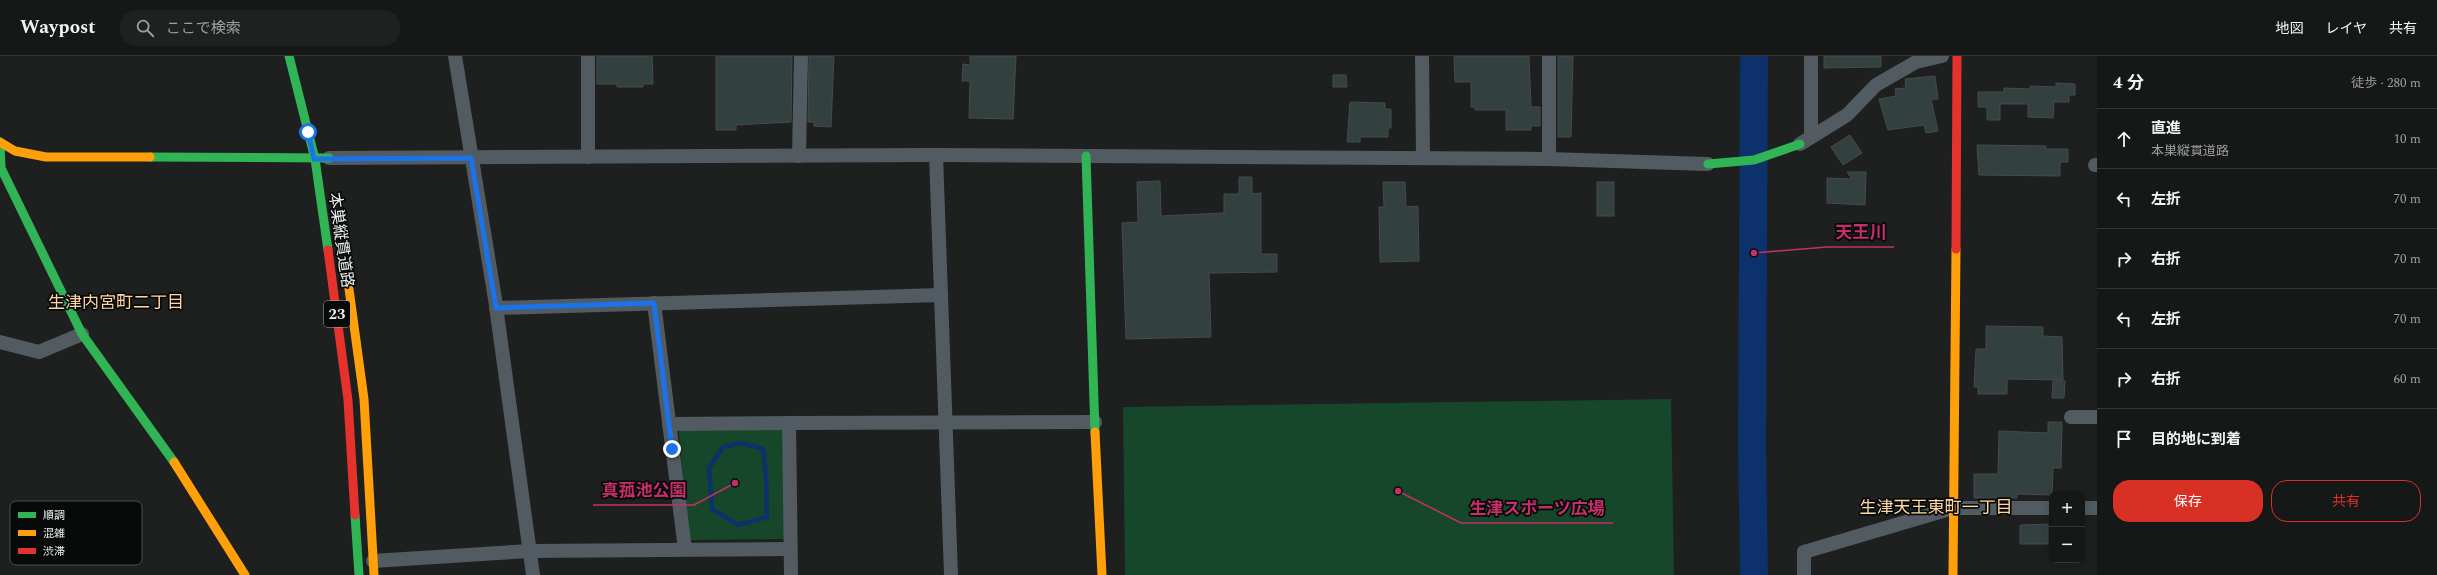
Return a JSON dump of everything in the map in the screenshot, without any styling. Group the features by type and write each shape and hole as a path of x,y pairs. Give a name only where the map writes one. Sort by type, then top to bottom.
{"street":[{"name":"本巣縦貫道路","path":"289,56 314,159 348,400 359,575"},
{"path":"456,56 496,308 533,575"},
{"path":"588,56 588,157"},
{"path":"800,156 801,56"},
{"path":"1422,56 1423,158"},
{"path":"1549,56 1549,159"},
{"path":"1805,140 1811,56"},
{"path":"245,575 176,465 82,334 1,168 0,142 15,151 46,157 329,160 936,155 1549,159 1708,164 1754,160 1805,140 1847,115 1876,85 1916,62 1942,56"},
{"path":"1953,575 1957,56"},
{"path":"936,155 951,575"},
{"path":"1086,156 1102,575"},
{"name":"本巣縦貫道路","path":"348,282 364,399 374,575"},
{"path":"496,308 941,295"},
{"path":"654,303 685,549"},
{"path":"0,342 39,352 82,334"},
{"path":"2071,417 2097,417"},
{"path":"669,424 789,422 1096,422"},
{"path":"789,422 789,549 791,575"},
{"path":"1804,575 1804,552 1953,508 2049,508"},
{"path":"2085,508 2097,508"},
{"path":"373,561 529,551 789,549"}],"green space":[{"path":"1671,399 1674,575 1125,575 1123,407"},
{"path":"783,425 788,539 689,540 678,426"}],"building":[{"path":"597,56 652,56 653,84 643,84 643,87 617,87 617,84 597,84"},
{"path":"716,56 792,56 791,122 736,125 736,130 716,130"},
{"path":"809,56 834,56 831,127 814,126 814,122 808,122"},
{"path":"970,56 1016,56 1013,119 969,118 970,81 962,81 963,64 970,65"},
{"path":"1454,56 1529,56 1531,107 1540,107 1540,126 1531,126 1531,130 1506,130 1506,110 1475,110 1475,107 1471,107 1471,82 1455,82"},
{"path":"1558,56 1573,56 1571,137 1558,137"},
{"path":"1824,56 1881,56 1881,67 1824,68"},
{"path":"1333,75 1346,75 1347,87 1333,87"},
{"path":"1935,76 1938,99 1931,99 1938,131 1926,133 1924,125 1888,130 1879,99 1896,96 1895,89 1906,88 1905,79"},
{"path":"2056,83 2075,84 2075,95 2069,95 2069,102 2054,102 2053,118 2028,117 2028,104 2000,104 2000,120 1987,120 1987,107 1978,107 1978,92 2004,92 2004,88 2030,89 2030,86 2056,87"},
{"path":"1350,102 1385,103 1385,109 1391,109 1391,128 1388,128 1388,137 1360,137 1360,142 1347,142"},
{"path":"1850,135 1862,153 1843,165 1831,147"},
{"path":"1977,145 2046,146 2046,149 2068,149 2068,162 2060,162 2060,176 1979,175"},
{"path":"1847,172 1866,172 1865,205 1827,203 1827,178 1852,179"},
{"path":"1239,177 1252,177 1252,194 1261,193 1261,254 1277,254 1277,272 1209,273 1211,337 1126,339 1122,223 1138,222 1137,182 1160,181 1161,216 1224,213 1224,194 1239,194"},
{"path":"1383,182 1405,182 1406,207 1418,206 1419,261 1380,262 1379,207 1384,207"},
{"path":"1597,182 1614,182 1614,216 1597,216"},
{"path":"1986,326 2043,327 2043,336 2062,337 2063,380 2007,379 2007,394 1978,394 1978,387 1974,387 1976,349 1986,349"},
{"path":"2053,381 2065,381 2064,398 2052,398"},
{"path":"2048,422 2062,422 2061,468 2053,468 2052,491 2049,491 2049,495 2017,494 2017,498 1974,498 1974,474 1998,474 1999,431 2048,433"},
{"path":"2048,524 2048,544 2020,544 2020,525"}],"waterway":[{"path":"1754,56 1752,446 1754,575"},
{"path":"741,443 763,449 766,476 767,517 738,525 712,509 709,468 723,447 741,443"}],"traffic: fast":[{"path":"289,56 315,159 328,250"},
{"path":"0,142 1,168 82,334 174,462"},
{"path":"1708,164 1754,160 1800,144"},
{"path":"1086,156 1095,432"},
{"path":"150,157 329,158"},
{"path":"355,515 359,575"}],"traffic: slow":[{"path":"0,142 15,151 46,157 150,157"},
{"path":"1953,575 1956,249"},
{"path":"349,289 364,399 374,575"},
{"path":"1095,432 1102,575"},
{"path":"174,462 245,575"}],"traffic: jam":[{"path":"1956,249 1957,56"},
{"path":"328,250 348,400 355,515"}],"place":[{"name":"天王川","path":"1754,253"},
{"name":"真菰池公園","path":"735,483"},
{"name":"生津スポーツ広場","path":"1398,491"}],"district":[{"name":"生津内宮町二丁目","path":"116,302"},
{"name":"生津天王東町一丁目","path":"1936,507"}],"route":[{"path":"308,132 314,159 471,158 496,308 654,303 672,449"}]}
